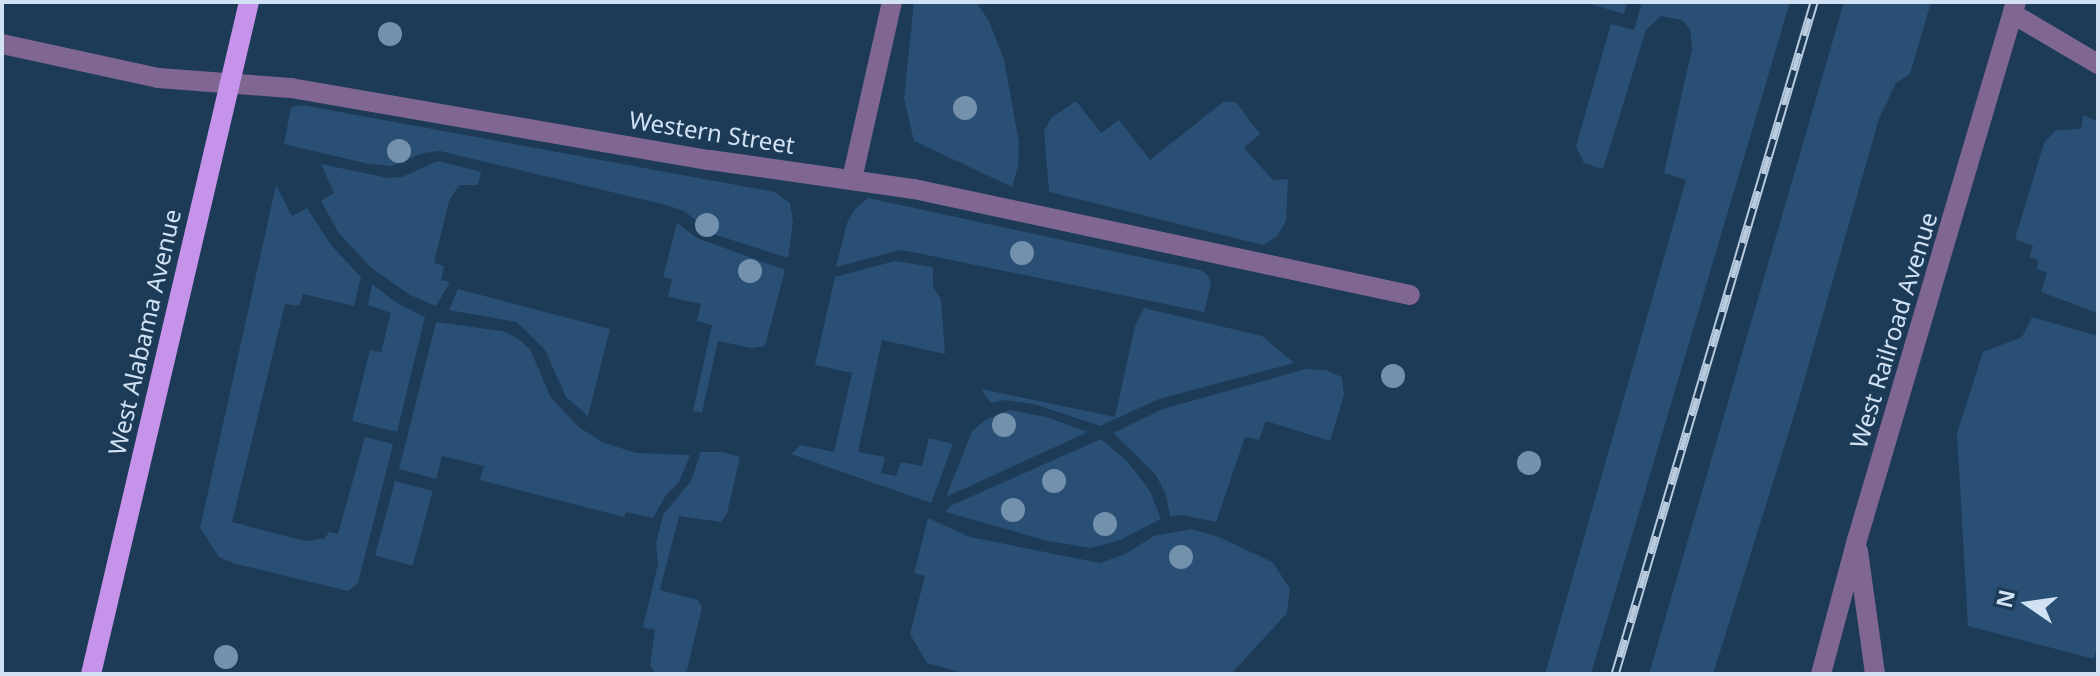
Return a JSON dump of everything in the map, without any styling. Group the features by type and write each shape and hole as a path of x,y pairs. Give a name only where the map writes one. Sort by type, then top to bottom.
{"main road":[{"name":"West Alabama Avenue","path":"91,674 249,2"}],"street":[{"path":"852,179 892,2"},
{"path":"2014,8 2098,64"},
{"name":"West Railroad Avenue","path":"1821,674 1857,540 2014,8"},
{"name":"Western Street","path":"2,44 158,78 228,86 291,88 710,160 914,189 1410,295"},
{"path":"1857,540 1875,674"}],"shaded area":[{"path":"914,2 976,2 989,21 1004,60 1019,142 1018,166 1012,187 914,141 904,98"},
{"path":"1584,2 1627,2 1624,14"},
{"path":"1642,2 1790,2 1591,674 1545,674 1686,180 1664,173 1692,49 1690,29 1682,20 1661,16 1646,30 1603,169 1584,163 1576,146 1611,24 1634,30"},
{"path":"1844,2 1931,2 1910,74 1896,83 1879,119 1796,409 1713,674 1649,674"},
{"path":"1076,101 1101,133 1119,120 1150,160 1223,102 1236,102 1260,134 1244,148 1273,180 1288,179 1286,221 1277,236 1263,245 1049,192 1044,131 1051,118"},
{"path":"302,105 775,192 790,203 793,222 788,258 713,234 684,211 666,205 440,151 423,153 392,166 369,164 284,144 291,107"},
{"path":"2083,115 2098,121 2098,313 2041,292 2047,273 2037,269 2038,260 2029,257 2033,246 2015,239 2044,143 2056,130 2081,129"},
{"path":"438,161 481,172 478,185 459,185 449,201 434,263 444,266 441,280 450,282 436,306 410,295 370,267 338,232 321,201 334,193 321,164 388,178 402,177"},
{"path":"276,185 292,216 307,208 331,245 361,277 354,306 303,294 299,306 285,304 232,522 306,541 325,538 329,532 338,534 365,437 393,444 358,583 348,591 236,564 219,557 200,528"},
{"path":"868,198 1200,270 1207,274 1211,283 1204,312 900,250 836,267 847,223 855,209"},
{"path":"677,223 697,238 785,270 765,346 752,348 718,341 702,413 693,411 712,325 697,321 701,304 668,297 672,279 663,277"},
{"path":"895,261 933,267 933,287 941,299 945,354 882,340 858,452 885,457 881,473 896,476 901,462 922,466 929,438 953,444 931,503 791,454 801,445 834,452 852,373 815,365 835,277"},
{"path":"372,284 397,303 425,317 397,432 352,421 370,350 381,352 391,313 368,305"},
{"path":"458,289 610,329 588,416 566,397 545,350 517,322 449,310"},
{"path":"1144,308 1262,336 1294,363 1159,399 1100,426 1034,404 1005,400 991,403 981,389 1115,417 1135,326"},
{"path":"2032,317 2098,336 2098,642 2094,659 1968,626 1957,433 1983,352 2022,337"},
{"path":"436,322 502,331 517,338 530,349 551,398 580,428 602,442 636,453 690,455 679,482 666,495 653,518 626,512 624,517 480,480 484,466 442,456 436,479 399,469"},
{"path":"1306,369 1326,370 1342,377 1344,395 1330,441 1266,421 1259,440 1245,437 1216,522 1182,515 1170,517 1166,495 1156,475 1113,433 1163,409"},
{"path":"1009,410 1046,417 1088,432 946,497 972,431 985,420"},
{"path":"1101,439 1128,462 1150,491 1161,519 1120,540 1091,548 1048,541 946,512 950,506"},
{"path":"701,452 723,452 740,457 727,513 721,522 679,516 660,590 698,600 702,607 687,670 682,674 656,674 650,666 655,630 643,627 658,564 656,543 663,515 691,481"},
{"path":"395,481 433,491 413,565 375,555"},
{"path":"928,518 970,537 1100,563 1125,554 1154,536 1191,529 1219,537 1272,562 1290,588 1287,613 1231,674 967,674 927,663 910,634 925,576 914,573"}],"railway":[{"path":"1615,674 1814,2"}]}
